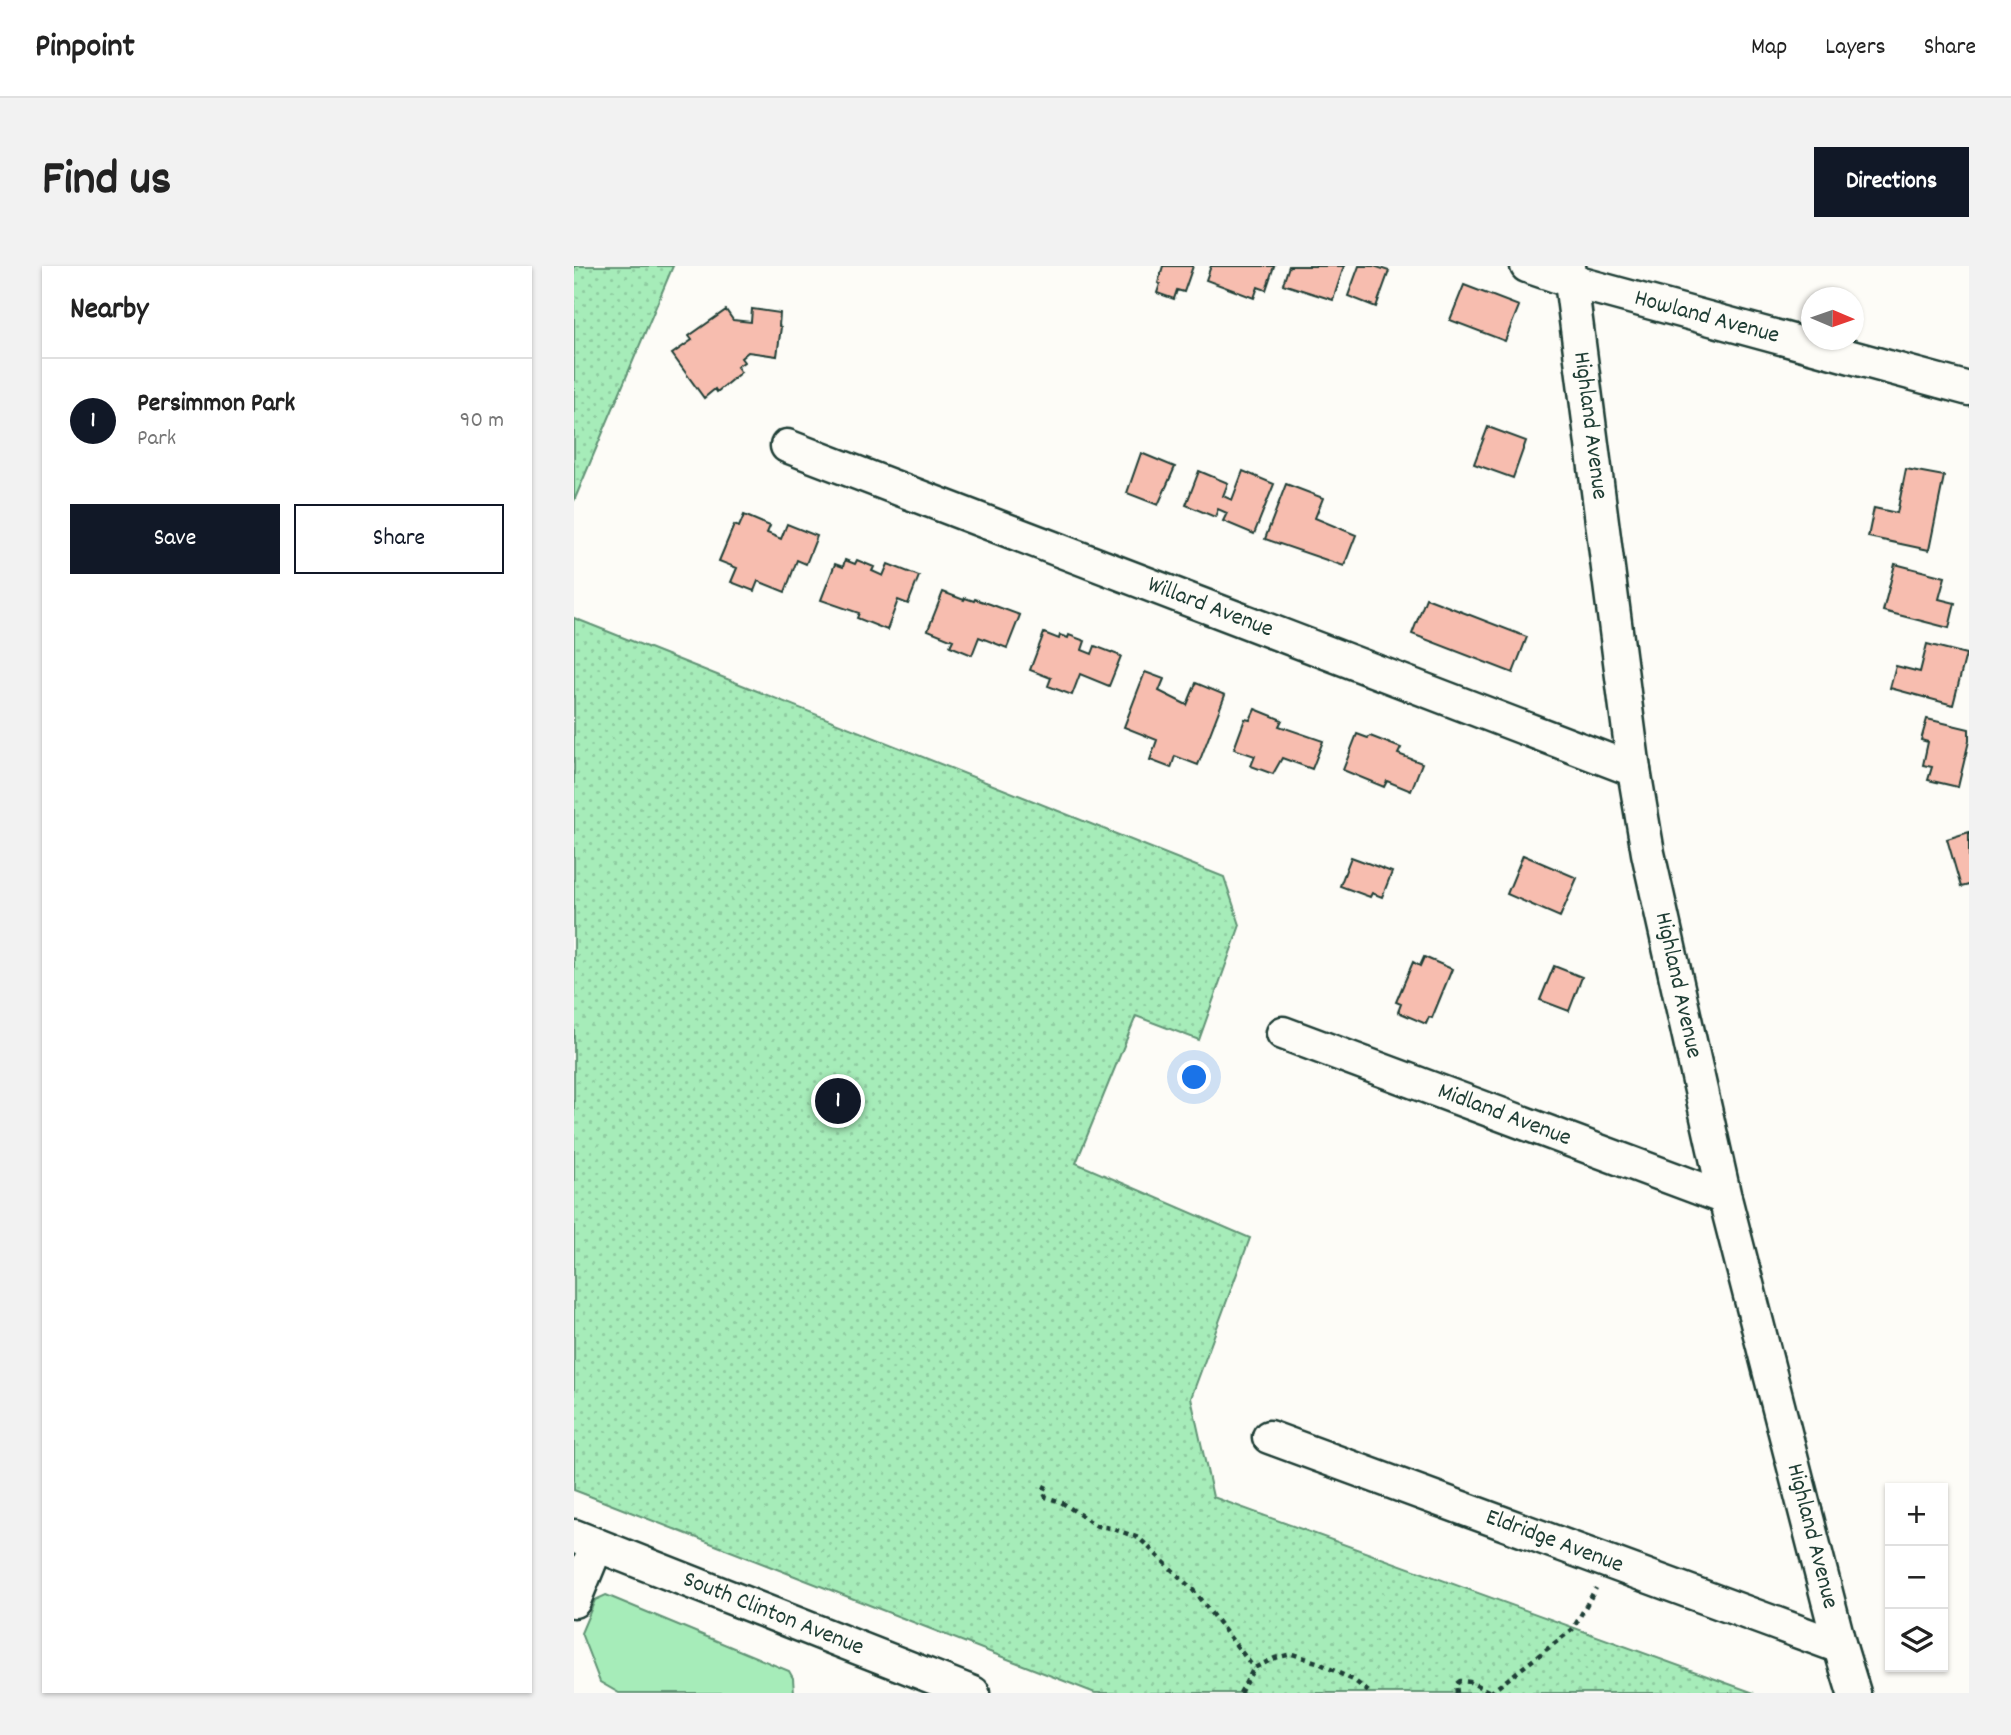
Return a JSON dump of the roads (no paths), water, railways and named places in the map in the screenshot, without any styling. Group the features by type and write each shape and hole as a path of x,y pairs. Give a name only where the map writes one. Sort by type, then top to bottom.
{"street":[{"name":"Howland Avenue","path":"1527,266 1570,274 1969,389"},
{"name":"Highland Avenue","path":"1570,274 1634,770 1648,853 1725,1198 1854,1693"},
{"name":"Willard Avenue","path":"787,446 1634,770"},
{"name":"Midland Avenue","path":"1283,1033 1725,1198"},
{"name":"Eldridge Avenue","path":"1269,1437 1840,1647"},
{"path":"574,1601 585,1540"},
{"name":"South Clinton Avenue","path":"585,1540 973,1693"}],"place":[{"name":"Persimmon Park","path":"838,1101"}]}
